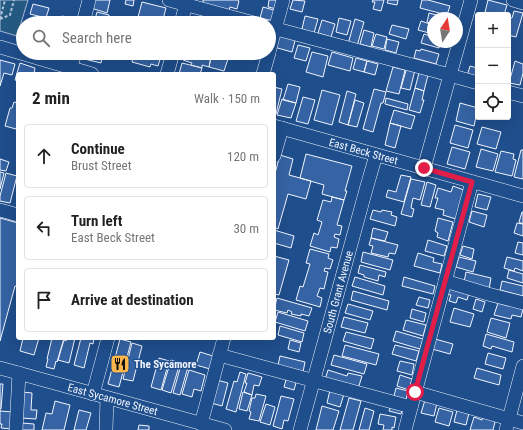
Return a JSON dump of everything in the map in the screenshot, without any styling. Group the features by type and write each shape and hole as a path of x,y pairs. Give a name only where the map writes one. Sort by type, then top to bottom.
{"street":[{"path":"85,16 89,0"},
{"path":"169,0 186,2 231,16"},
{"path":"276,18 283,0"},
{"path":"424,168 472,0"},
{"path":"513,0 523,3"},
{"path":"183,16 186,2"},
{"path":"276,29 475,82"},
{"path":"0,47 16,52"},
{"path":"38,60 70,71 73,60"},
{"path":"168,72 171,60"},
{"path":"264,72 267,60"},
{"path":"511,93 523,96"},
{"path":"276,142 278,127"},
{"name":"East Beck Street","path":"278,127 523,196"},
{"name":"South Grant Avenue","path":"300,430 376,155"},
{"path":"405,430 472,182"},
{"path":"0,210 16,214"},
{"path":"445,281 523,303"},
{"path":"93,394 107,340"},
{"path":"201,424 223,340"},
{"path":"219,355 411,407"},
{"path":"507,424 523,366"},
{"name":"East Sycamore Street","path":"0,368 225,430"},
{"path":"16,430 19,373"},
{"path":"415,392 507,424 523,423"},
{"path":"106,430 107,398"}],"path":[{"path":"0,20 6,0"},
{"path":"0,20 10,15 14,0"}],"shaded area":[{"path":"0,0 28,0 23,16 16,16 16,36 0,31"}],"building":[{"path":"93,0 110,0 107,13 91,8"},
{"path":"126,0 134,0 133,6 125,4"},
{"path":"203,0 239,1 237,9 230,7 229,10 203,3"},
{"path":"269,0 280,0 277,9 268,7"},
{"path":"293,0 305,1 302,12 290,9"},
{"path":"373,0 384,0 381,11 373,9 375,2 372,2"},
{"path":"388,0 398,0 397,5 387,3"},
{"path":"422,0 428,0 450,6 448,12 435,12 420,8"},
{"path":"488,0 507,5 505,12 485,12"},
{"path":"142,2 166,8 164,16 138,16"},
{"path":"33,4 49,8 47,16 30,14"},
{"path":"263,7 277,11 276,16 261,16"},
{"path":"514,11 523,13 516,37 511,36"},
{"path":"97,12 109,15 109,16 96,16"},
{"path":"203,12 217,16 202,16"},
{"path":"305,16 318,19 314,33 302,29"},
{"path":"339,18 351,21 347,35 336,32"},
{"path":"355,19 364,22 357,46 348,44"},
{"path":"322,20 335,24 331,37 318,33"},
{"path":"421,21 427,23 427,32 418,30"},
{"path":"392,25 409,29 406,39 389,34"},
{"path":"364,30 374,33 371,47 360,44"},
{"path":"278,32 296,37 292,52 276,48"},
{"path":"376,34 387,37 384,49 372,46"},
{"path":"424,34 427,35 427,45 421,43"},
{"path":"387,39 399,42 396,53 385,50"},
{"path":"298,45 310,48 306,61 294,58"},
{"path":"421,49 439,54 436,64 414,58 416,50 420,51"},
{"path":"312,52 328,56 323,77 306,72"},
{"path":"332,52 353,58 350,71 328,65"},
{"path":"356,58 367,61 364,72 353,69"},
{"path":"0,60 15,64 12,75 4,73 0,86"},
{"path":"88,60 102,60 101,63"},
{"path":"132,60 160,60 158,66 151,64 150,67 132,62"},
{"path":"183,60 210,60 209,67 202,65 202,68 191,65 192,63"},
{"path":"210,60 228,60 224,71 209,67"},
{"path":"367,61 378,64 375,75 364,72"},
{"path":"515,61 523,64 523,73 520,85 511,83 511,76"},
{"path":"20,63 35,68 34,72 17,72"},
{"path":"182,63 202,68 201,72 180,72"},
{"path":"470,66 475,67 475,78 467,76"},
{"path":"393,67 405,70 399,94 386,91"},
{"path":"407,67 415,70 410,90 401,88"},
{"path":"419,73 428,75 424,91 415,88"},
{"path":"288,84 300,87 296,103 283,100"},
{"path":"276,88 282,89 276,114"},
{"path":"415,88 424,91 422,100 424,100 420,113 409,110"},
{"path":"374,89 386,92 383,103 381,103 373,132 363,129"},
{"path":"322,90 340,95 332,125 314,120"},
{"path":"347,91 356,94 348,125 339,122"},
{"path":"303,97 315,100 308,124 296,121"},
{"path":"386,98 408,104 407,110 385,104"},
{"path":"282,99 296,103 291,118 277,115"},
{"path":"355,100 364,103 357,127 348,125"},
{"path":"14,102 16,102 16,129 5,126 10,108 12,108"},
{"path":"460,103 475,107 474,126 456,121"},
{"path":"394,110 415,116 411,129 390,123"},
{"path":"390,123 401,126 395,148 385,145"},
{"path":"455,125 473,130 468,148 450,143"},
{"path":"482,127 501,132 496,149 477,144"},
{"path":"452,147 470,152 465,169 447,164"},
{"path":"481,149 498,154 493,171 476,167"},
{"path":"521,150 523,150 523,179 514,177"},
{"path":"501,151 514,154 513,159 516,160 512,176 495,172"},
{"path":"306,154 352,166 344,200 322,194 324,185 300,178"},
{"path":"280,155 293,159 289,175 311,181 306,199 288,194 278,229 276,228 276,170"},
{"path":"0,159 9,162 6,171 0,170"},
{"path":"0,172 4,173 0,189"},
{"path":"6,173 16,176 10,203 0,201"},
{"path":"401,175 411,177 404,202 386,197 388,190 396,192"},
{"path":"411,179 425,182 420,200 413,198 411,208 414,209 412,217 401,214"},
{"path":"427,182 436,185 430,207 421,205"},
{"path":"453,186 464,190 456,219 443,215 444,210 435,208 438,198 435,198 438,188 451,192"},
{"path":"478,194 491,197 487,210 475,207"},
{"path":"332,197 344,200 337,225 342,226 340,235 335,234 334,237 339,239 337,248 331,247 330,252 310,246 314,233 318,235 322,222 317,220 323,200 331,202"},
{"path":"373,210 392,212 391,215 397,217 395,226 370,219"},
{"path":"472,211 487,215 484,227 469,222"},
{"path":"523,212 523,224 519,222"},
{"path":"0,218 16,222 16,286 0,341"},
{"path":"438,218 453,222 448,241 437,237 438,233 435,231"},
{"path":"517,223 523,224 523,236 514,233"},
{"path":"373,228 388,232 385,241 371,238"},
{"path":"276,231 294,236 291,248 276,244"},
{"path":"371,238 398,245 395,254 389,253 388,257 371,253 373,246 369,245"},
{"path":"428,240 447,246 444,256 425,251"},
{"path":"518,242 523,243 523,255 515,253"},
{"path":"463,246 474,249 472,259 460,255"},
{"path":"310,249 329,254 328,258 333,260 330,269 325,268 324,271 328,272 324,289 320,288 317,296 322,298 320,307 296,300 300,286 303,287 310,264 306,263"},
{"path":"363,252 393,260 390,270 361,262"},
{"path":"418,253 434,258 433,262 442,264 440,273 414,266"},
{"path":"276,257 289,260 279,295 276,294"},
{"path":"459,257 476,261 473,272 456,267"},
{"path":"507,257 523,261 523,271 515,268 514,271 504,268"},
{"path":"360,265 386,272 385,277 379,275 378,281 364,277 364,275 358,273"},
{"path":"509,270 523,274 523,283 507,278"},
{"path":"466,272 491,278 489,289 464,282"},
{"path":"355,277 385,286 383,295 352,286"},
{"path":"404,277 435,286 433,294 402,286"},
{"path":"502,281 523,286 523,296 500,290"},
{"path":"449,287 469,293 467,300 458,297 456,303 449,301 451,295 447,294"},
{"path":"353,291 389,301 387,310 351,300"},
{"path":"419,297 430,300 428,308 416,305"},
{"path":"277,298 312,308 309,316 301,314 301,316 291,314 292,312 288,310 287,313 276,310"},
{"path":"476,299 485,302 482,312 473,309"},
{"path":"499,300 523,309 521,317 512,315 511,319 494,315"},
{"path":"348,304 373,311 370,320 345,313"},
{"path":"454,308 474,314 470,327 450,322"},
{"path":"412,309 426,313 424,322 410,318"},
{"path":"278,312 308,321 305,331 276,322"},
{"path":"344,317 368,323 365,333 341,327"},
{"path":"491,318 510,323 506,338 487,332"},
{"path":"406,320 426,325 423,336 403,330"},
{"path":"280,326 304,333 302,342 278,335"},
{"path":"396,331 423,339 420,349 393,341"},
{"path":"346,332 374,339 371,349 343,341"},
{"path":"486,334 514,342 512,352 492,346 491,349 483,346"},
{"path":"435,339 453,344 450,354 432,349"},
{"path":"23,340 38,340 34,355 20,351"},
{"path":"52,340 63,340 54,369 46,367"},
{"path":"64,340 75,340 69,363 58,360"},
{"path":"80,340 94,340 93,344 90,343 84,368 74,365"},
{"path":"120,340 131,342 119,387 108,384"},
{"path":"290,340 301,343 299,352 288,349"},
{"path":"132,343 142,346 133,381 123,379"},
{"path":"345,345 379,354 376,365 342,356"},
{"path":"395,345 419,351 416,361 392,354"},
{"path":"200,352 213,356 210,369 196,365"},
{"path":"488,353 506,358 503,369 485,364"},
{"path":"334,355 367,364 364,374 331,365"},
{"path":"280,356 305,362 303,372 278,365"},
{"path":"159,358 169,361 161,390 151,387"},
{"path":"171,360 180,363 171,393 162,390"},
{"path":"400,361 414,364 412,375 397,371"},
{"path":"181,365 188,367 180,395 173,393"},
{"path":"477,368 501,375 499,385 474,378"},
{"path":"189,370 205,375 201,391 194,389 192,397 182,394"},
{"path":"328,370 347,376 348,373 362,376 358,389 325,380"},
{"path":"240,372 246,374 236,412 226,409 234,381 237,382"},
{"path":"248,373 262,377 259,386 254,385 252,395 244,392"},
{"path":"400,375 412,379 409,390 397,386"},
{"path":"287,376 297,379 294,390 284,387"},
{"path":"217,380 228,383 222,406 211,403"},
{"path":"0,384 3,384 1,409 0,409"},
{"path":"396,388 408,391 406,400 394,396"},
{"path":"330,390 344,394 340,407 327,403"},
{"path":"22,392 32,393 31,410 37,410 36,419 21,418"},
{"path":"243,392 252,395 247,411 239,409"},
{"path":"256,394 266,396 259,421 249,419 252,398 255,398"},
{"path":"281,396 294,399 288,421 284,420 282,429 273,426"},
{"path":"349,398 361,401 353,430 340,430"},
{"path":"425,400 437,403 434,416 421,413"},
{"path":"55,401 70,405 64,430 42,430 46,413 52,414"},
{"path":"266,404 275,407 270,425 260,422"},
{"path":"391,405 403,408 401,414 389,411"},
{"path":"322,406 339,411 333,430 316,430"},
{"path":"365,408 374,411 369,430 359,430"},
{"path":"439,408 453,412 449,426 435,422"},
{"path":"79,410 91,413 86,430 74,430"},
{"path":"457,410 469,413 466,425 454,422"},
{"path":"0,411 13,412 12,429 1,428 2,424 0,424"},
{"path":"380,414 396,417 394,428 392,427 392,430 383,430 384,425 378,424"},
{"path":"484,415 496,418 493,430 470,430 474,417 482,420"},
{"path":"22,423 34,424 34,430 21,430"},
{"path":"139,425 149,426 149,430 138,430"}],"place":[{"name":"The Sycamore","path":"120,364"}],"route":[{"path":"415,392 472,182 424,168"}]}
